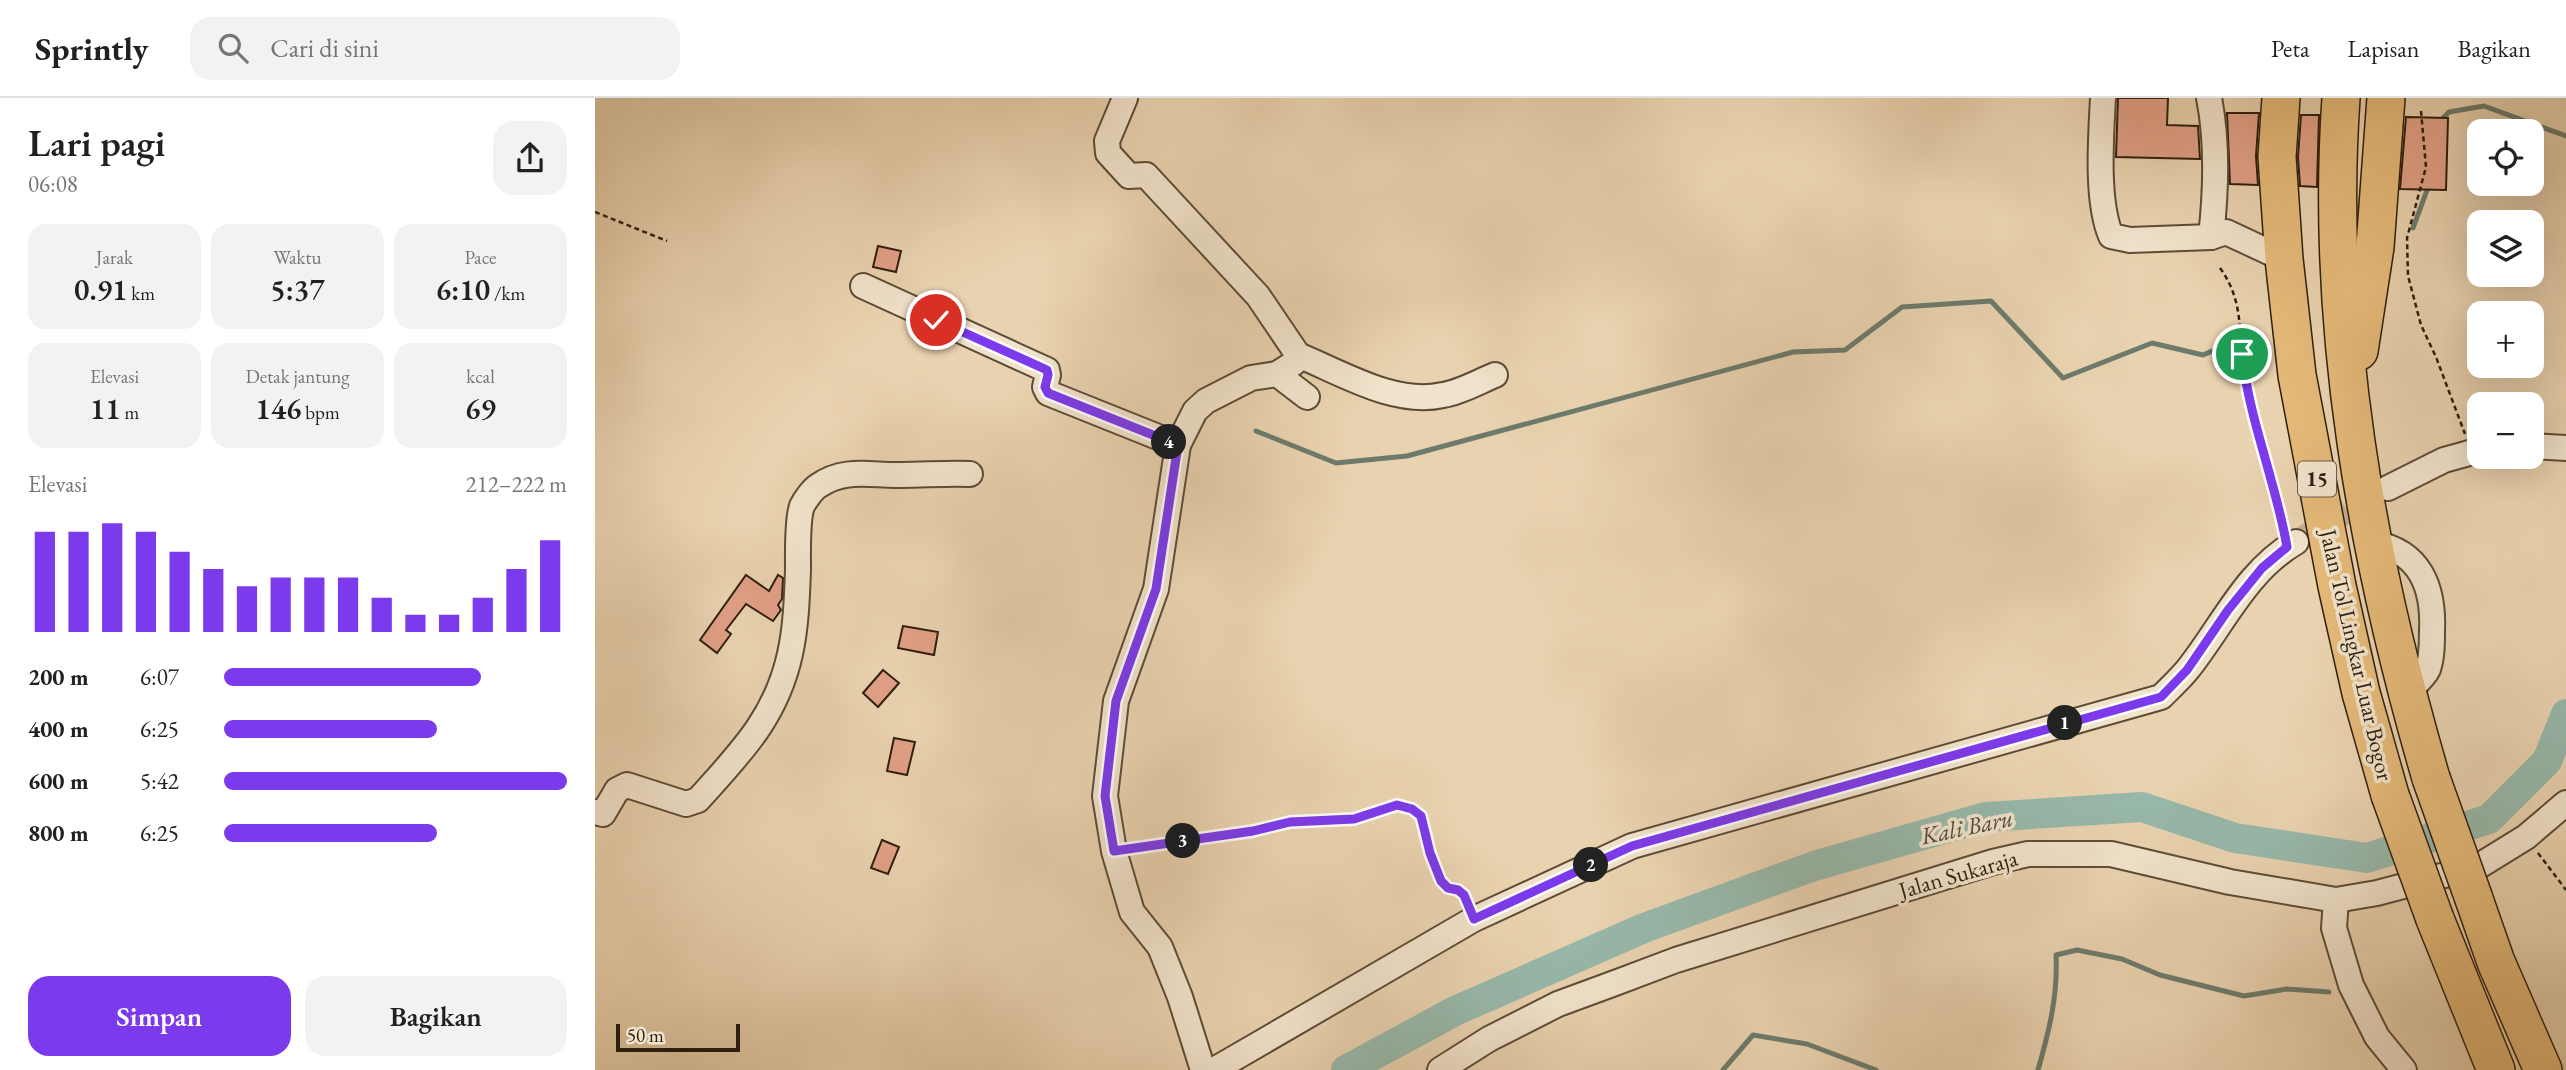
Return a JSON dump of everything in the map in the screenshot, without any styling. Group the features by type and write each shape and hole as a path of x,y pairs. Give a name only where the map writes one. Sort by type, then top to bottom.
{"highway":[{"name":"Jalan Tol Lingkar Luar Bogor","path":"2281,98 2277,157 2284,259 2297,375 2337,586 2361,693 2390,795 2435,919 2496,1070"},
{"name":"Jalan Tol Lingkar Luar Bogor","path":"2341,98 2338,277 2357,456 2373,543 2406,693 2431,779 2496,962 2543,1070"},
{"path":"2351,399 2375,247 2386,98"}],"street":[{"path":"1125,98 1107,141 1108,153 1129,176 1146,176 1204,235 1258,296 1298,355 1399,396 1447,395 1495,376"},
{"path":"2103,98 2102,186 2105,222 2111,236 2130,240 2210,237 2226,232 2284,259"},
{"path":"2209,98 2214,123 2214,210 2210,237"},
{"path":"863,286 1047,370 1045,387 1048,393 1178,445"},
{"path":"1203,1070 1180,997 1160,947 1132,912 1114,851 1105,796 1116,701 1156,589 1178,445 1195,411 1206,401 1251,378 1277,374 1294,363 1298,355"},
{"path":"1277,374 1307,397"},
{"path":"2544,447 2566,448"},
{"path":"2388,488 2444,460 2467,453"},
{"path":"595,813 603,814 617,790 627,785 686,804 698,800 762,726 784,676 791,652 802,507 817,486 841,476 865,472 897,475 970,474"},
{"path":"1214,1070 1474,919 1632,846 2161,697 2187,670 2228,610 2262,568 2292,544"},
{"name":"Jalan Sukaraja","path":"1440,1070 1489,1039 1558,1004 1676,960 1993,862 2028,854 2111,854 2230,882 2336,900 2377,893 2479,866 2526,837 2566,803"},
{"path":"2336,900 2334,928 2351,985 2377,1037 2404,1070"}],"path":[{"path":"2421,111 2426,167 2407,238 2409,276 2421,325 2467,431"},
{"path":"595,212 667,241"},
{"path":"2220,268 2235,293 2240,315 2245,385 2282,518 2292,544"},
{"path":"1114,851 1253,831 1290,822 1354,819 1397,805 1412,809 1421,816 1430,853 1441,881 1448,888 1458,890 1464,895 1474,919"},
{"path":"2526,837 2566,890"}],"building":[{"path":"2118,98 2168,98 2167,125 2198,126 2200,159 2116,157"},
{"path":"2227,113 2259,113 2256,156 2258,185 2230,184"},
{"path":"2301,115 2319,115 2317,187 2300,186 2298,157"},
{"path":"2406,117 2448,118 2446,190 2400,189"},
{"path":"878,246 901,251 896,272 873,267"},
{"path":"746,575 769,591 778,575 783,578 782,599 778,605 781,610 773,621 746,604 726,630 731,634 717,653 700,640"},
{"path":"903,626 938,632 934,655 898,648"},
{"path":"883,670 899,683 878,707 863,693"},
{"path":"894,738 915,742 907,775 887,771"},
{"path":"882,840 899,847 888,874 871,868"}],"waterway":[{"path":"2439,122 2449,112 2484,106 2566,136"},
{"path":"2413,228 2429,185"},
{"path":"1256,431 1336,463 1407,456 1793,352 1845,350 1902,307 1991,301 2063,378 2152,343 2203,355 2239,339"},
{"name":"Kali Baru","path":"1346,1070 1455,1011 1644,928 1814,866 1986,817 2142,807 2235,838 2367,858 2489,819 2547,761 2566,714"},
{"path":"2038,1070 2052,1013 2056,955 2077,950 2122,959 2160,975 2244,996 2287,989 2329,992"},
{"path":"1723,1070 1753,1035 1807,1044 1876,1070"}],"tunnel":[{"path":"2296,542 2378,493"}],"route":[{"path":"936,320 1047,370 1046,392 1178,445 1156,589 1116,701 1105,796 1114,851 1253,831 1290,822 1354,819 1397,805 1412,809 1421,816 1430,853 1441,881 1448,888 1458,890 1464,895 1474,919 1632,846 2161,697 2187,670 2228,610 2262,568 2287,547 2282,518 2245,385 2242,354"}]}
